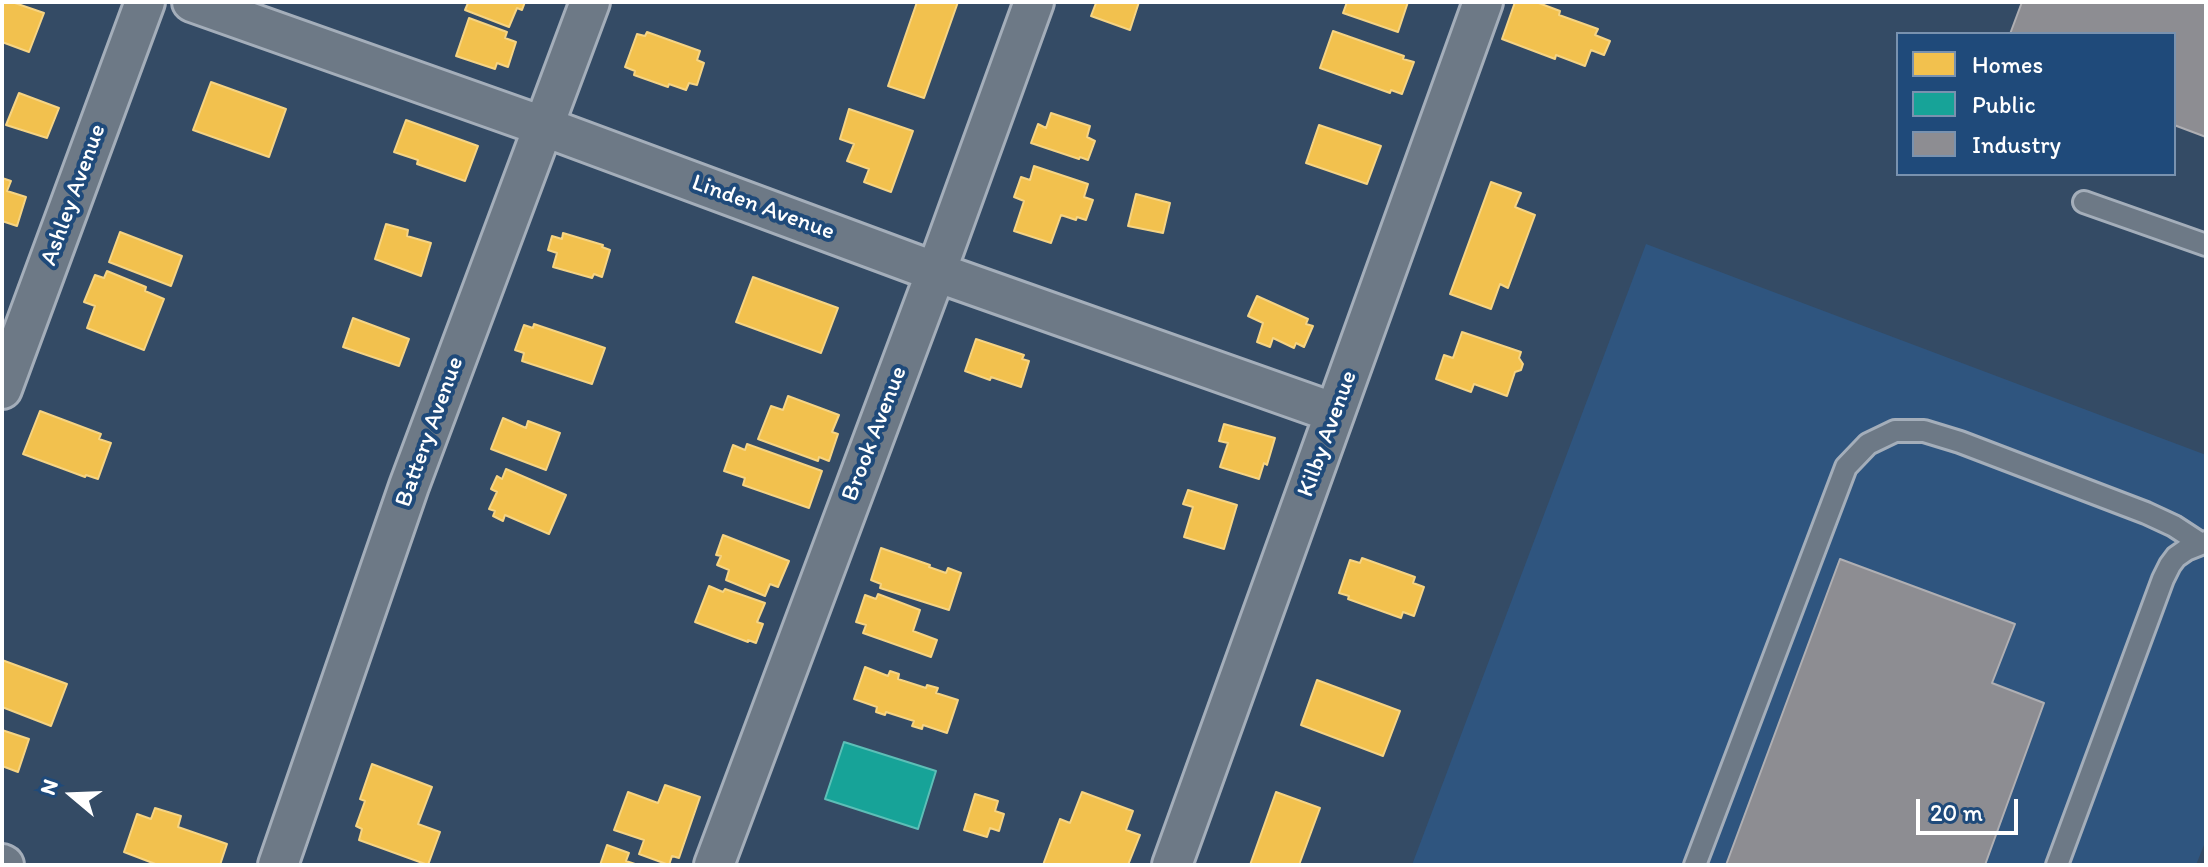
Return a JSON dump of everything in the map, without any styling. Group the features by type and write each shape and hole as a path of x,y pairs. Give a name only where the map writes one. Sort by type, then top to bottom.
{"street":[{"name":"Ashley Avenue","path":"2,389 145,2"},
{"name":"Linden Avenue","path":"192,2 1335,413"},
{"name":"Battery Avenue","path":"278,865 409,486 590,2"},
{"name":"Brook Avenue","path":"714,865 1034,2"},
{"name":"Kilby Avenue","path":"1172,865 1483,2"}],"lane":[{"path":"2084,202 2206,245"},
{"path":"1695,865 1846,467 1868,444 1895,431 1924,431 2146,513 2203,542"},
{"path":"2057,865 2163,579 2176,557 2203,542"}],"shaded area":[{"path":"1646,244 2206,455 2206,840 2196,865 1412,865"}],"building: Homes":[{"path":"2,2 12,2 44,13 29,52 2,42"},
{"path":"466,2 525,2 522,10 517,8 509,27 465,10"},
{"path":"917,2 958,2 924,98 888,86"},
{"path":"1091,2 1139,2 1130,30 1091,16 1096,3"},
{"path":"1347,2 1408,2 1398,32 1343,13"},
{"path":"1515,2 1536,2 1560,11 1559,15 1598,29 1595,35 1610,41 1604,55 1591,50 1585,66 1556,55 1555,59 1502,39"},
{"path":"469,18 507,32 505,38 516,42 508,67 497,63 495,69 456,56"},
{"path":"1333,31 1414,62 1402,94 1391,90 1390,93 1320,68"},
{"path":"647,32 700,51 697,60 704,63 697,85 689,83 686,90 669,84 668,87 634,75 635,71 625,67 637,34 645,36"},
{"path":"211,82 286,109 269,157 193,130"},
{"path":"19,93 59,108 47,138 6,125"},
{"path":"849,109 913,131 891,192 864,182 869,169 847,161 854,144 840,139"},
{"path":"1051,113 1090,126 1087,137 1095,141 1088,160 1031,143 1038,124 1046,128"},
{"path":"406,120 478,146 465,181 417,164 418,160 394,152"},
{"path":"1319,125 1381,146 1367,184 1306,163"},
{"path":"1034,166 1088,184 1084,197 1093,200 1086,220 1061,215 1051,243 1014,231 1024,201 1014,197 1021,177 1030,180"},
{"path":"2,178 11,181 7,191 26,197 17,226 2,221"},
{"path":"1491,182 1521,193 1515,207 1535,215 1508,288 1500,284 1491,309 1450,294"},
{"path":"1136,194 1170,203 1163,233 1128,226"},
{"path":"386,224 408,230 407,236 431,243 421,276 375,259"},
{"path":"120,232 182,256 171,286 109,262"},
{"path":"563,233 610,250 602,277 594,274 592,278 553,267 557,253 548,250 552,236 562,239"},
{"path":"107,271 146,287 145,291 164,299 144,350 87,328 95,306 84,302 95,275 104,278"},
{"path":"753,277 838,308 821,353 736,322"},
{"path":"1257,296 1308,319 1306,324 1313,326 1304,347 1296,343 1294,348 1273,338 1270,347 1257,342 1263,323 1248,316"},
{"path":"353,318 409,339 399,366 343,347"},
{"path":"534,324 605,348 592,384 522,361 524,353 515,350 524,325 533,328"},
{"path":"1462,332 1521,352 1519,358 1523,364 1521,370 1515,372 1507,396 1474,384 1471,392 1436,379 1444,355 1453,358"},
{"path":"976,339 1024,355 1022,359 1029,361 1021,387 965,371"},
{"path":"788,396 839,415 832,432 838,434 829,461 819,457 818,461 758,439 771,406 783,410"},
{"path":"40,411 101,434 99,439 111,443 98,479 23,454"},
{"path":"503,418 526,428 528,421 560,433 546,470 491,449"},
{"path":"1224,424 1275,438 1259,479 1220,467 1228,443 1219,441"},
{"path":"747,444 822,471 809,508 743,485 745,478 724,471 733,445 745,450"},
{"path":"506,469 566,495 549,534 505,515 503,521 493,516 495,511 489,509 497,492 491,489 497,476 502,479"},
{"path":"1188,490 1237,505 1224,549 1184,537 1193,507 1183,504"},
{"path":"723,535 789,561 778,587 770,584 765,596 726,580 729,570 717,565 721,556 716,555"},
{"path":"881,548 946,573 948,568 961,573 949,610 880,588 881,584 871,580"},
{"path":"1362,558 1415,577 1413,583 1424,587 1414,616 1403,612 1401,618 1339,593 1350,560 1360,563"},
{"path":"709,586 765,603 757,622 763,624 756,643 695,622"},
{"path":"878,594 920,610 913,631 937,640 931,657 863,633 866,625 856,622 865,595 876,599"},
{"path":"2,660 67,684 51,726 2,707"},
{"path":"865,667 888,676 890,671 899,674 898,679 926,688 927,685 938,688 936,693 958,700 947,733 923,725 922,729 912,726 914,721 876,712 877,707 854,699"},
{"path":"1317,680 1400,711 1383,756 1301,725"},
{"path":"2,730 29,739 18,772 2,766"},
{"path":"372,764 432,787 418,824 440,832 428,865 359,840 362,829 356,826 365,801 360,799"},
{"path":"665,785 700,797 679,858 672,856 669,865 639,854 644,840 614,830 628,792 658,803"},
{"path":"1082,792 1133,811 1126,830 1140,835 1128,865 1043,865 1060,819 1070,823"},
{"path":"1276,792 1320,808 1299,865 1250,865"},
{"path":"975,794 998,801 995,811 1004,814 999,831 990,828 987,837 964,830"},
{"path":"155,808 181,816 178,827 227,844 220,865 158,865 124,852 137,814 151,819"},
{"path":"607,845 629,853 626,861 638,865 600,865"}],"building: Public":[{"path":"844,742 936,771 918,829 825,799"}],"building: Industry":[{"path":"2022,2 2206,2 2206,137 2176,126 2176,32 2011,32"},
{"path":"1840,559 2015,624 1992,683 2044,703 1985,865 1726,865"}]}
